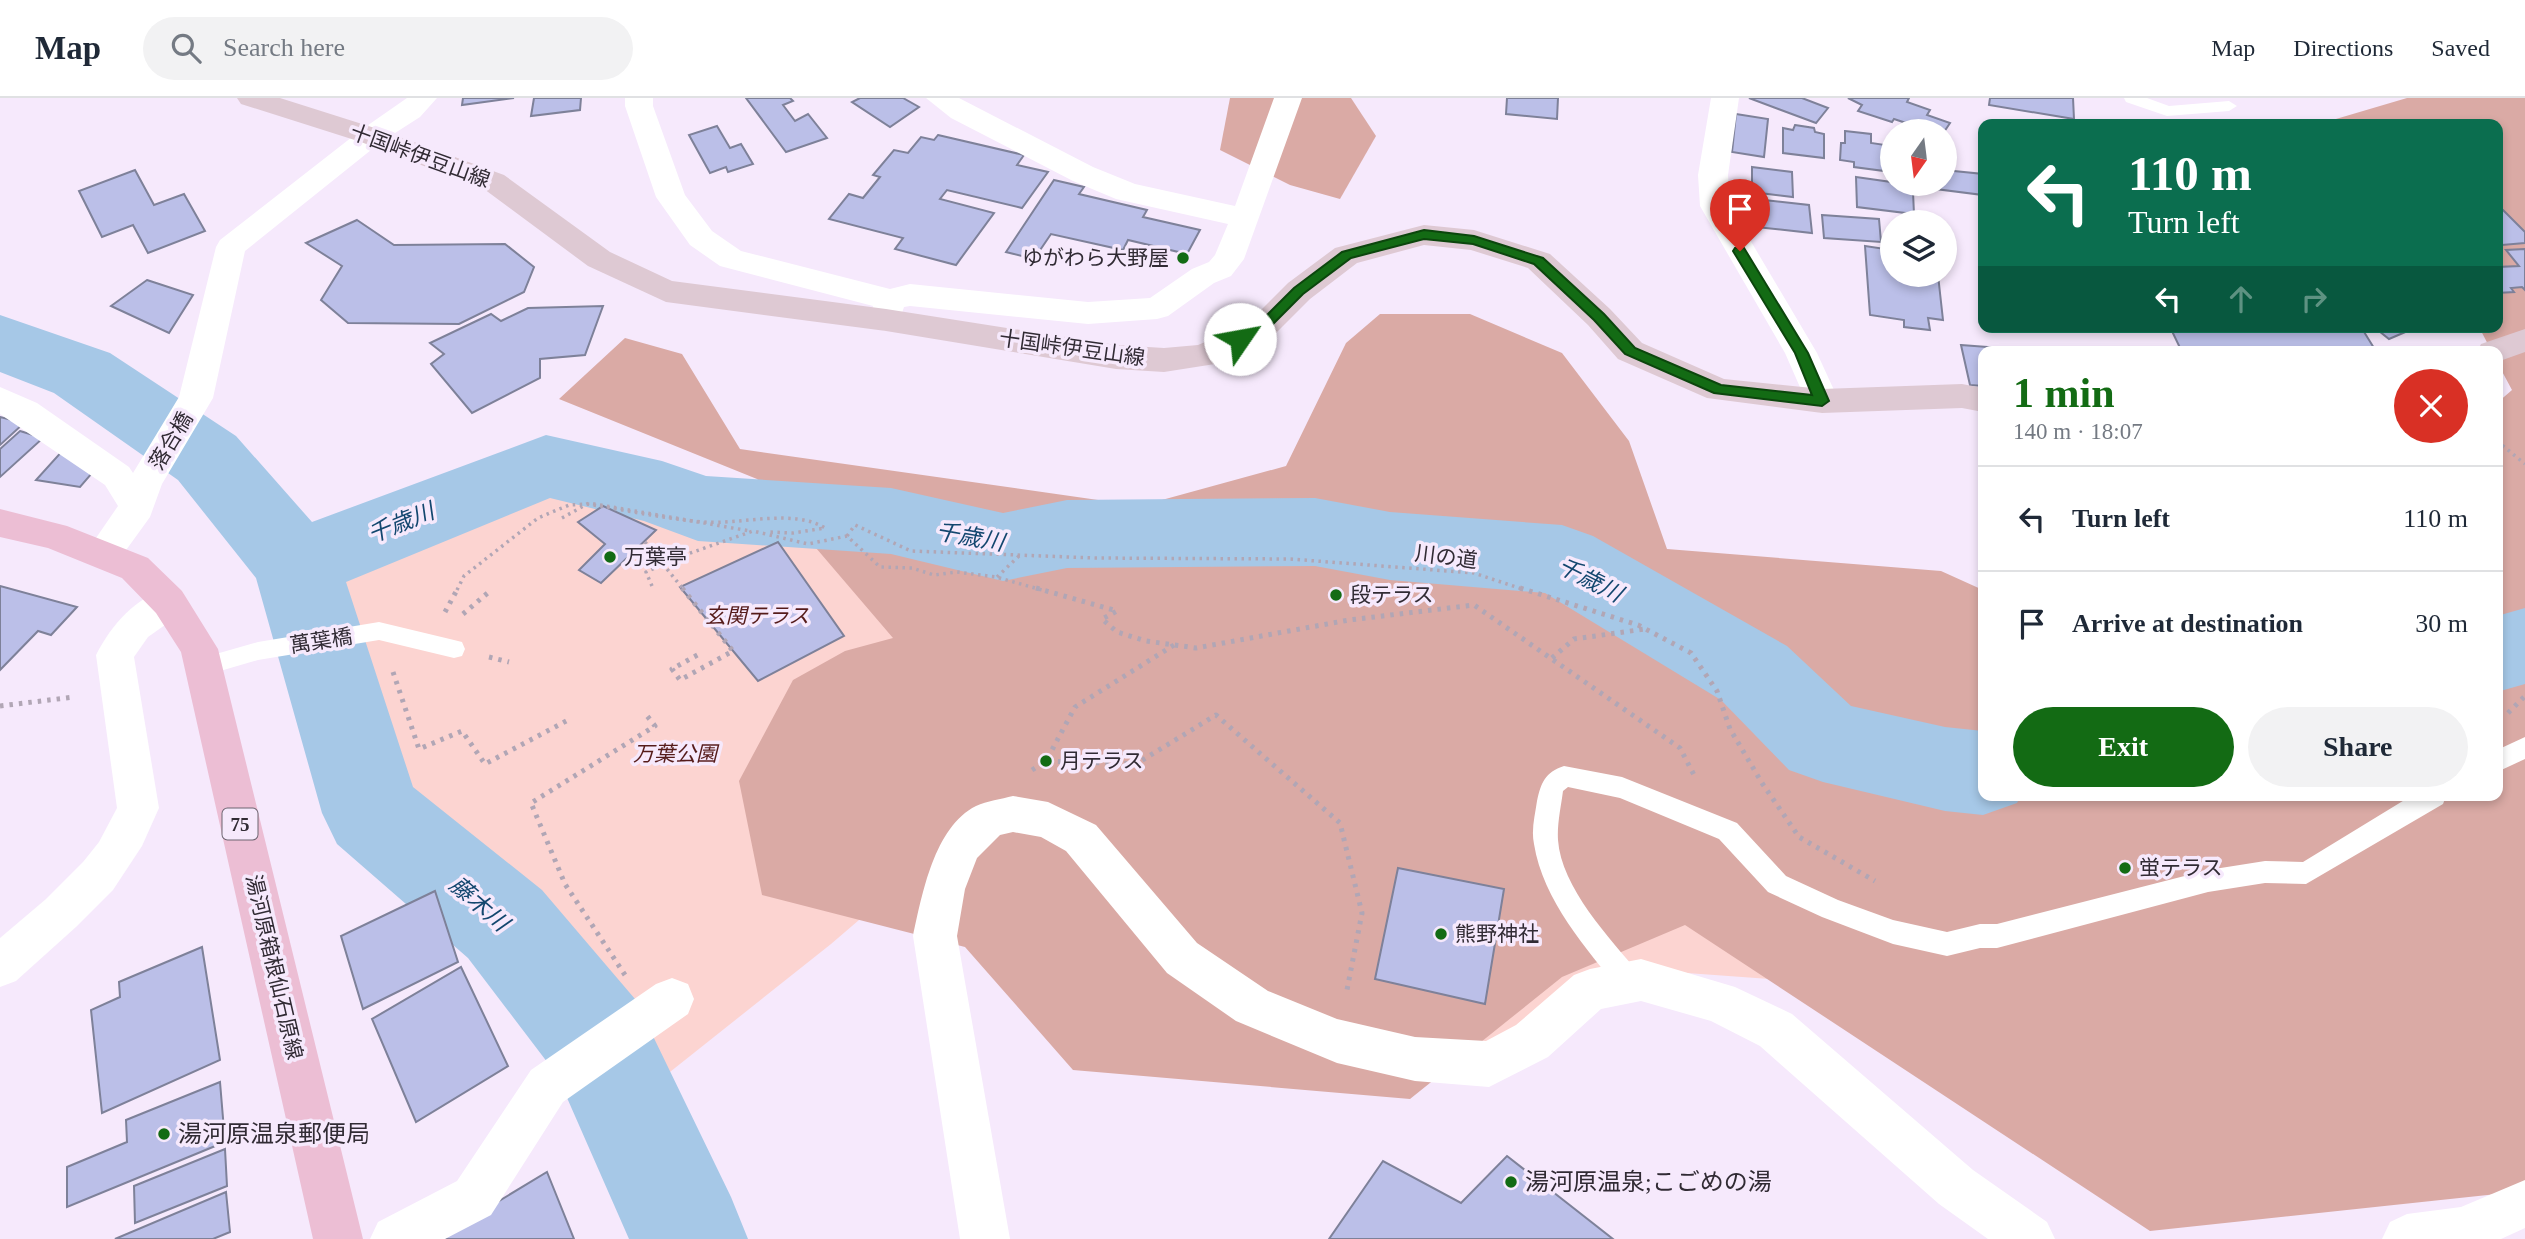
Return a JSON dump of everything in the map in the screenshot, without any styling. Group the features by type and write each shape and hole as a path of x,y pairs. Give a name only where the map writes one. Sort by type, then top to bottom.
{"main road":[{"name":"十国峠伊豆山線","path":"251,98 371,136 494,181 599,259 666,291 888,310 1116,357 1164,360 1203,356 1259,331 1298,291 1346,255 1424,234 1474,240 1539,261 1599,317 1630,351 1719,390 1822,401 1962,396 1978,399"},
{"path":"2503,348 2525,340"},
{"name":"湯河原箱根仙石原線","path":"0,523 54,536 135,568 169,602 200,649 338,1239"}],"street":[{"name":"落合橋","path":"103,554 141,495 196,398 231,247 371,136 410,111 423,98"},
{"path":"639,98 639,106 671,197 701,237 731,259 888,310 910,295 1088,313 1157,308 1203,276 1220,269 1229,259 1247,218 1288,98"},
{"path":"940,98 961,112 1083,174 1127,192 1247,218"},
{"path":"1726,98 1713,176 1715,206 1801,353 1822,401"},
{"path":"0,399 25,412 141,495"},
{"path":"0,966 84,892 115,857 130,831 138,808 115,655 135,626 169,602"},
{"path":"985,1239 935,936 944,890 961,846 988,820 1013,814 1048,820 1081,838 1182,958 1252,1006 1337,1041 1415,1059 1489,1064 1532,1041 1590,990 1642,980 1719,1002 1776,1030 1956,1187 2031,1239"},
{"path":"395,1239 474,1198 547,1086 661,1007"},
{"path":"2407,1239 2462,1231 2525,1204"}],"lane":[{"path":"2132,98 2167,111 2229,106"},
{"path":"379,631 454,649"},
{"name":"萬葉橋","path":"203,667 262,650 379,631"},
{"path":"2503,759 2525,747"},
{"path":"1630,982 1599,946 1561,886 1546,844 1552,786 1564,776 1622,788 1695,816 1728,831 1777,884 1831,909 1893,932 1947,944 1980,936 1997,936 2208,881 2266,872 2306,873 2425,801"}],"path":[{"path":"2503,446 2525,464"},
{"path":"562,518 588,503"},
{"path":"464,576 538,518 569,505 588,503 727,525 808,544 848,537 880,567 912,568 934,575 957,572 996,577 1117,611 1102,619 1117,632 1146,641 1196,648 1349,620 1474,605 1680,748 1697,780"},
{"path":"652,586 646,572 679,557 753,531 793,533 825,528 814,521 755,518 751,522 727,525"},
{"name":"川の道","path":"848,537 855,526 911,551 1096,558 1290,559 1474,573 1646,629 1691,653 1717,691 1730,729 1762,783 1799,837 1885,886"},
{"path":"645,541 733,651 680,680 672,669 701,653"},
{"path":"996,577 1021,554"},
{"path":"1552,658 1574,639 1646,629"},
{"path":"1174,645 1075,707 1046,761 1136,764 1216,715 1340,823 1362,913 1337,1041"},
{"path":"404,706 419,749 462,730 485,764 570,719"},
{"path":"644,712 655,726 531,803 565,884 661,1007"}],"green space":[{"name":"万葉公園","path":"546,466 662,493 698,508 891,521 1978,795 1978,801 2498,801 2525,978 1893,988 1618,968 1484,1055 957,836 831,944 646,1091 392,804 296,565"}],"shaded area":[{"path":"1230,98 1351,98 1376,136 1340,199 1290,185 1220,150"},
{"path":"2407,98 2525,98 2525,1191 2150,1231 1685,925 1562,977 1410,1099 1073,1070 965,947 762,895 739,781 793,680 845,651 893,638 757,479 559,399 625,338 682,354 740,449 1140,506 1286,466 1346,343 1380,314 1470,314 1562,353 1629,441 1667,549 1941,571 1978,588 1978,801 2503,801 2503,398 2512,390 2503,373 2503,346 2489,346 2482,333 2503,333 2503,119 2336,119"}],"building":[{"path":"463,98 514,98 462,105"},
{"path":"534,98 581,98 580,110 531,116"},
{"path":"746,98 790,98 793,101 783,105 795,121 808,114 827,138 786,152"},
{"path":"860,98 903,98 919,107 890,127 852,102"},
{"path":"1507,98 1558,98 1557,119 1506,114"},
{"path":"1749,98 1802,98 1828,108 1816,123"},
{"path":"1848,98 1909,98 1907,102 1930,110 1927,115 1938,119 1883,119 1858,111 1862,105"},
{"path":"1990,98 2073,98 2074,119 1989,105"},
{"path":"1736,114 1768,119 1764,157 1732,152"},
{"path":"1795,125 1814,128 1815,132 1824,134 1824,158 1783,153 1783,128 1793,130"},
{"path":"717,126 730,148 741,144 753,164 728,172 726,167 710,173 689,135"},
{"path":"1845,131 1871,134 1871,143 1880,144 1880,170 1854,167 1854,162 1840,160 1841,143 1845,143"},
{"path":"938,135 1024,155 1017,165 1048,172 1022,208 947,190 940,199 994,213 956,265 895,249 903,238 829,219 849,194 863,198 880,177 873,175 894,150 908,153 921,137 934,140"},
{"path":"1752,167 1792,172 1793,197 1752,192"},
{"path":"135,170 154,205 184,194 205,231 148,253 133,225 102,237 79,191"},
{"path":"1957,171 1978,173 1978,194 1957,192"},
{"path":"1856,177 1880,180 1880,196 1913,196 1914,210 1857,207"},
{"path":"1054,180 1084,187 1079,194 1147,210 1143,217 1200,230 1187,254 1128,240 1123,250 1051,234 1034,259 1006,252"},
{"path":"1746,198 1809,205 1812,233 1747,226"},
{"path":"2503,210 2525,232 2525,243 2503,245"},
{"path":"1822,215 1879,219 1880,242 1824,238"},
{"path":"357,220 394,245 505,244 534,267 524,292 459,324 348,323 321,300 342,266 306,243"},
{"path":"1865,246 1880,248 1880,287 1939,287 1943,320 1928,318 1930,330 1904,327 1904,320 1870,315"},
{"path":"2525,249 2525,290 2522,287 2511,288 2514,292 2503,293 2503,267 2519,266 2506,250"},
{"path":"147,280 193,295 169,333 111,306"},
{"path":"603,306 585,355 540,359 540,378 472,413 431,364 444,354 430,343 491,314 501,321 528,308"},
{"path":"2173,333 2365,333 2373,346 2179,346"},
{"path":"2382,333 2403,333 2389,339"},
{"path":"1961,345 1978,346 1978,386 1970,385"},
{"path":"0,417 24,423 0,445"},
{"path":"20,431 43,438 0,477 0,449"},
{"path":"64,449 93,472 80,487 36,480"},
{"name":"万葉亭","path":"603,506 656,530 601,583 579,570 605,544 578,522"},
{"path":"778,542 844,636 758,681 680,587"},
{"path":"0,586 77,607 51,635 38,631 0,670"},
{"name":"熊野神社","path":"1398,868 1504,889 1485,1004 1375,979"},
{"path":"435,891 458,962 363,1009 341,936"},
{"path":"202,947 220,1060 102,1113 91,1010 120,997 119,982"},
{"path":"461,967 508,1066 416,1122 372,1019"},
{"path":"220,1082 225,1142 67,1207 67,1167 127,1142 126,1120"},
{"path":"225,1149 227,1186 135,1223 134,1186"},
{"name":"湯河原温泉;こごめの湯","path":"1507,1156 1613,1239 1329,1239 1383,1161 1461,1203"},
{"path":"547,1172 574,1239 436,1239"},
{"path":"226,1192 230,1232 213,1239 115,1239"}],"waterway":[{"name":"千歳川","path":"0,342 82,373 207,458 296,565"},
{"name":"千歳川","path":"296,565 546,466 662,493 698,508 891,521 1003,547 1067,534 1315,532 1390,546 1562,560 1754,673 1823,741 1945,769 1978,772"},
{"name":"藤木川","path":"296,565 372,813 505,924 596,1037 689,1239"},
{"name":"千歳川","path":"2503,652 2525,646"}],"place":[{"name":"ゆがわら大野屋","path":"1183,258"},
{"name":"万葉亭","path":"610,557"},
{"name":"段テラス","path":"1336,595"},
{"name":"月テラス","path":"1046,761"},
{"name":"蛍テラス","path":"2125,868"},
{"name":"熊野神社","path":"1441,934"},
{"name":"湯河原温泉郵便局","path":"164,1134"},
{"name":"湯河原温泉;こごめの湯","path":"1511,1182"}],"route":[{"path":"1240,339 1259,331 1298,291 1346,255 1424,234 1474,240 1539,261 1599,317 1630,351 1719,390 1822,401 1801,353 1740,251"}],"park label":[{"name":"玄関テラス","path":"757,616"}]}
